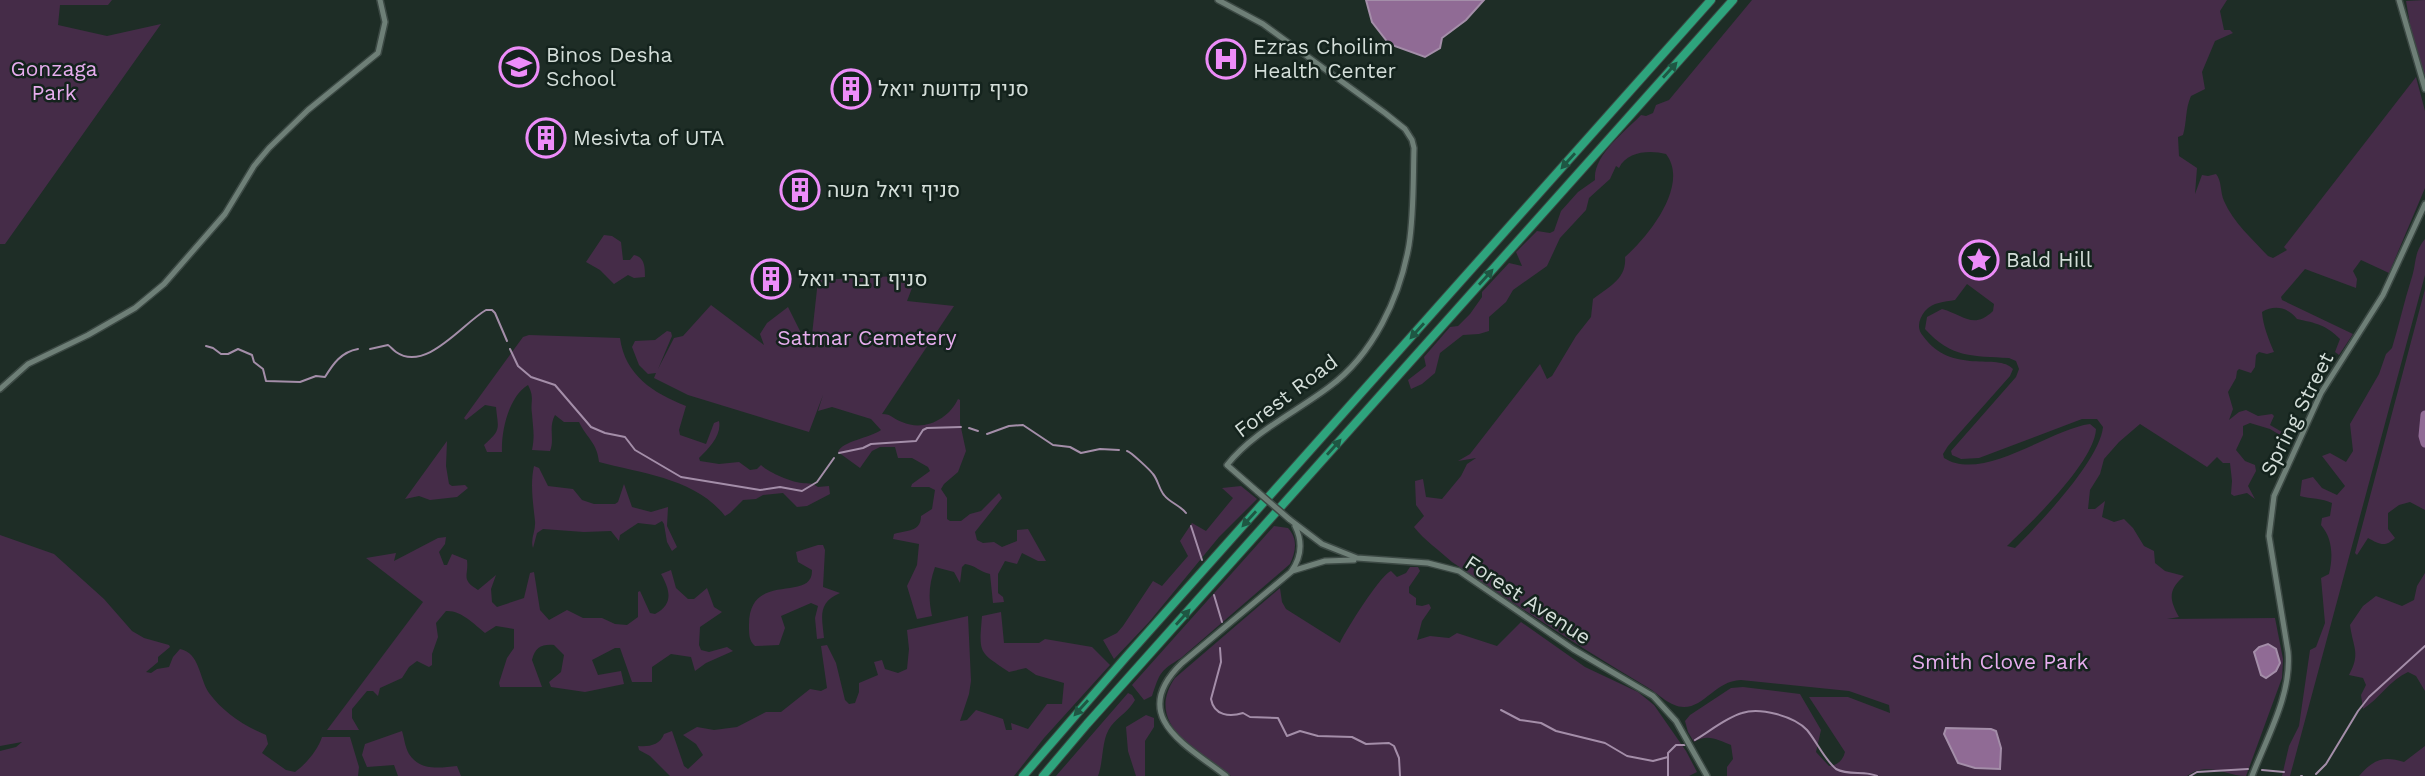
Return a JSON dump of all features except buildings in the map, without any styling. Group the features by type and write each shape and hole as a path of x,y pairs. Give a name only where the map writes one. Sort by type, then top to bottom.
{"highway":[{"path":"1023,776 1712,0"},
{"path":"1043,776 1733,0"}],"street":[{"path":"0,390 28,363 114,320 146,300 164,284 225,214 254,166 269,148 308,110 378,53 385,22 380,0"},
{"name":"Forest Road","path":"1218,0 1263,24 1385,113 1405,129 1414,148 1412,216 1407,256 1395,296 1372,340 1337,381 1250,442 1227,464"},
{"path":"2400,2 2425,89"},
{"name":"Spring Street","path":"2252,776 2283,696 2289,668 2269,536 2274,496 2321,393 2383,295 2425,204"},
{"name":"Forest Avenue","path":"1227,464 1295,526 1337,551 1364,560 1428,563 1459,570 1573,649 1653,696 1676,721 1707,776"},
{"path":"1226,776 1168,730 1161,714 1162,693 1168,679 1182,663 1291,572 1300,551 1295,526"},
{"path":"1291,572 1325,561 1364,560"}],"green space":[{"name":"Gonzaga Park","path":"0,0 112,0 108,5 60,5 58,25 107,36 161,24 5,244 0,244"},
{"name":"Smith Clove Park","path":"1752,0 2227,0 2220,11 2224,30 2233,33 2215,41 2202,72 2205,89 2191,96 2189,101 2183,135 2178,137 2179,156 2197,168 2195,194 2202,175 2216,174 2224,201 2233,216 2268,256 2273,258 2287,250 2284,247 2416,77 2425,111 2425,188 2389,273 2361,260 2353,271 2357,279 2356,288 2305,269 2281,297 2282,300 2353,334 2339,355 2335,352 2340,339 2325,328 2297,319 2286,310 2277,308 2262,312 2266,333 2274,352 2259,352 2251,373 2239,369 2228,392 2233,409 2229,420 2246,410 2258,416 2272,414 2274,416 2270,425 2282,432 2280,435 2250,423 2243,426 2243,435 2236,450 2245,461 2255,465 2256,471 2248,486 2255,499 2247,493 2234,496 2231,494 2230,463 2223,463 2217,457 2207,467 2140,424 2104,459 2100,474 2090,490 2088,509 2095,509 2105,501 2102,517 2114,522 2124,519 2144,546 2154,551 2155,563 2165,571 2184,576 2175,586 2172,595 2179,617 2167,619 2275,618 2283,659 2282,678 2246,776 2209,769 2187,776 1727,776 1727,767 1733,759 1731,745 1708,738 1694,742 1685,721 1731,688 1800,694 1821,730 1816,752 1829,766 1840,762 1845,752 1809,697 1848,697 1890,713 1889,705 1849,691 1741,680 1724,685 1691,706 1674,705 1452,562 1418,532 1414,527 1424,516 1416,505 1415,481 1423,479 1426,497 1442,499 1467,464 1476,458 1458,461 1470,454 1540,364 1547,379 1552,376 1591,317 1593,299 1620,277 1625,257 1644,237 1663,210 1673,180 1672,167 1666,154 1639,153 1627,158 1619,168 1616,166 1610,179 1589,198 1586,210 1560,238 1547,266 1513,290 1506,302 1489,317 1489,331 1463,335 1440,353 1435,373 1422,384 1411,389 1408,380 1426,366 1424,357 1450,327 1458,326 1470,314 1482,297 1482,292 1509,263 1522,266 1516,252 1537,231 1554,231 1561,211 1578,192 1595,180 1599,162 1611,144 1641,115 1653,113 1656,105 1669,100","holes":["1967,284 1994,304 1993,311 1980,320 1968,319 1942,309 1927,317 1925,329 1944,345 1963,354 2009,358 2016,361 2019,369 2016,377 1951,451 1952,455 1961,459 1979,458 2082,419 2097,419 2103,427 2099,441 2080,473 2053,508 2015,548 2007,546 2074,474 2093,442 2096,429 2090,424 2074,428 1997,460 1978,464 1960,464 1944,458 1943,454 1948,446 2010,376 2013,369 1997,362 1960,360 1947,356 1923,336 1919,327 1920,320 1932,306 1955,300"]},
{"path":"2425,0 2425,78 2406,1"},
{"path":"604,235 612,236 621,242 623,260 630,260 634,255 642,260 645,277 634,278 628,275 614,284 600,270 586,262"},
{"path":"2425,239 2425,275 2290,776 2282,776 2289,746 2299,726 2310,650 2316,647 2325,623 2321,578 2329,574 2331,561 2330,542 2321,525 2322,518 2330,516 2332,503 2300,496 2302,480 2313,477 2322,488 2337,495 2345,486 2322,456 2330,453 2346,462 2353,451 2350,424 2379,374 2386,354 2392,348 2417,254"},
{"name":"Satmar Cemetery","path":"917,275 907,301 954,306 882,414 910,425 927,424 942,418 958,399 960,400 960,423 966,451 958,472 941,489 947,498 947,519 961,521 970,514 981,511 999,493 1002,498 975,532 977,540 983,543 994,542 1002,547 1017,541 1017,530 1028,529 1046,561 1038,561 1022,553 1017,564 1005,561 998,574 998,593 1004,602 993,603 990,574 965,564 962,567 960,583 954,572 935,567 930,591 932,616 917,619 907,586 917,565 919,544 893,539 894,534 916,528 921,516 932,509 935,490 929,487 911,487 930,471 928,467 912,458 898,458 895,447 880,447 872,451 860,468 838,452 845,445 881,430 871,419 832,407 818,411 823,395 809,432 688,395 654,378 656,373 648,374 639,365 632,347 635,341 655,340 667,331 671,332 672,336 658,369 674,338 683,336 711,305 764,345 760,334 767,323 788,307 800,331 801,343 811,344 818,280"},
{"path":"2425,289 2425,510 2410,502 2399,505 2388,513 2388,529 2395,538 2382,544 2368,538 2357,555 2355,553"},
{"path":"523,337 620,338 628,362 642,381 662,395 686,406 680,435 706,444 714,423 719,421 717,436 699,458 700,461 719,464 739,462 750,470 761,465 792,481 818,487 829,486 830,494 807,506 797,507 783,493 763,495 756,499 743,500 725,516 713,503 684,485 599,462 594,445 579,422 564,422 555,415 550,451 532,450 532,397 528,385 511,405 503,434 502,452 487,452 484,445 498,428 496,407 485,405 466,420 464,418"},
{"path":"447,441 446,466 449,484 465,485 468,488 457,497 430,500 419,496 405,499"},
{"path":"534,466 539,468 548,486 573,489 582,500 594,504 618,502 624,484 632,507 651,512 668,507 667,526 677,547 672,551 662,521 655,525 638,523 620,535 619,541 611,531 543,529 537,533 533,548"},
{"path":"1241,486 1257,499 1219,537 1149,622 1114,659 1103,640 1117,633 1123,626 1153,581 1162,586 1188,556 1180,541 1192,523 1206,531 1233,498 1222,488"},
{"path":"1274,526 1288,528 1293,536 1295,550 1290,564 1165,669 1152,696 1144,700 1132,685"},
{"path":"0,535 54,554 104,599 132,631 144,638 169,645 158,657 158,662 146,672 169,667 180,649 192,655 209,693 234,718 266,735 268,744 262,753 286,770 295,772 303,765 315,752 322,737 350,737 359,767 358,776 0,776 0,751 16,747 22,742 0,746"},
{"path":"446,537 439,552 444,565 447,565 452,554 467,560 467,580 478,590 496,575 491,589 492,602 497,607 524,598 530,573 534,572 540,610 549,620 567,610 583,618 602,618 615,624 627,625 638,617 640,591 650,613 655,614 668,601 667,586 661,574 671,570 676,588 688,599 694,599 707,588 714,607 722,612 700,627 701,650 709,652 727,647 733,651 695,671 691,657 671,654 652,667 652,682 632,682 620,648 615,648 592,660 598,675 621,671 624,684 585,692 551,687 549,682 561,672 564,655 554,645 546,645 537,649 532,660 542,687 500,687 507,658 514,648 514,629 496,626 485,633 462,615 446,611 436,623 438,637 432,654 432,665 429,667 417,661 402,678 380,688 378,696 373,691 367,691 352,709 352,718 359,730 327,730 423,602 366,558 396,553 394,561 438,538"},
{"path":"823,545 825,550 823,587 840,593 824,606 824,638 817,639 815,618 818,606 811,603 781,616 785,628 779,645 755,646 749,635 751,609 759,598 769,592 802,585 810,580 812,570 798,562 796,552"},
{"path":"1410,567 1418,567 1420,571 1409,587 1409,593 1416,598 1416,605 1429,604 1431,608 1422,621 1417,640 1430,636 1449,638 1457,633 1497,646 1521,622 1585,667 1638,692 1654,705 1697,772 1689,776 1231,776 1191,747 1170,723 1166,709 1167,694 1175,678 1280,588 1286,609 1340,643 1364,603 1386,574 1391,571 1397,577 1406,573"},
{"path":"2425,573 2425,691 2416,676 2408,672 2363,709 2361,695 2366,685 2363,678 2349,675 2355,661 2350,625 2363,606 2376,596 2402,606 2414,600 2417,586"},
{"path":"1001,612 1004,643 1039,643 1045,639 1092,647 1110,665 1044,738 1014,776 670,776 650,756 639,750 638,746 654,744 660,741 664,734 672,731 684,766 688,769 703,755 696,744 683,735 697,727 714,730 737,727 766,712 781,712 810,689 821,691 827,688 821,646 827,645 836,663 845,700 849,704 855,703 859,683 878,675 874,662 882,660 885,669 898,673 907,669 907,630 968,616 971,681 960,721 967,720 976,710 1003,719 1006,730 1012,730 1011,723 1028,729 1047,704 1062,704 1064,683 1036,675 1026,668 1009,672 986,655 981,645 982,616"},
{"path":"1128,693 1135,700 1108,731 1098,776 1056,776"},
{"path":"1146,715 1154,718 1154,727 1145,741 1145,776 1136,776 1128,751 1126,727"},
{"path":"402,731 413,759 430,767 457,766 461,776 398,776 394,765 367,767 362,755 365,744"},
{"path":"2425,746 2425,776 2359,776 2379,760 2404,762"}],"shaded area":[{"path":"1366,0 1484,0 1466,20 1442,38 1440,48 1425,57 1389,44 1372,22"},
{"path":"2268,644 2276,649 2280,663 2276,671 2266,678 2261,675 2254,652"},
{"path":"1946,728 1996,731 2001,748 2000,769 1975,768 1958,763 1944,734"}],"waterway":[{"path":"370,349 388,345 408,357 419,356 444,344 486,310 495,313 507,341"},
{"path":"206,346 221,354 238,349 252,355 254,362 263,369 266,381 300,382 316,376 325,377 342,356 358,349"},
{"path":"510,349 518,366 531,377 555,385 591,427 625,437 635,450 681,477 760,490 780,487 802,491 817,482 834,458"},
{"path":"2425,415 2425,443"},
{"path":"987,434 1009,426 1023,425 1053,445 1070,447 1081,453 1100,449 1119,450"},
{"path":"839,453 871,444 916,441 927,428 961,427"},
{"path":"969,428 978,431"},
{"path":"1127,451 1153,474 1166,498 1186,513"},
{"path":"1191,526 1202,560"},
{"path":"1214,595 1222,622"},
{"path":"2316,774 2326,764 2369,697 2425,646"},
{"path":"1220,648 1221,662 1211,699 1219,712 1278,718 1287,736 1300,731 1318,736 1352,737 1366,744 1389,743 1394,746 1399,758 1400,776"},
{"path":"1501,710 1520,720 1541,723 1556,731 1605,743 1627,756 1653,761 1668,757"},
{"path":"1695,740 1736,715 1749,711 1767,712 1801,725 1836,769 1877,776"},
{"path":"1668,776 1668,753 1676,745 1685,745"},
{"path":"2190,776 2197,772 2248,769"},
{"path":"2262,770 2284,772"}],"place":[{"name":"Ezras Choilim Health Center","path":"1226,59"},
{"name":"Binos Desha School","path":"519,67"},
{"name":"סניף קדושת יואל","path":"851,89"},
{"name":"Mesivta of UTA","path":"546,138"},
{"name":"סניף ויאל משה","path":"800,190"},
{"name":"Bald Hill","path":"1979,260"},
{"name":"סניף דברי יואל","path":"771,279"}]}
